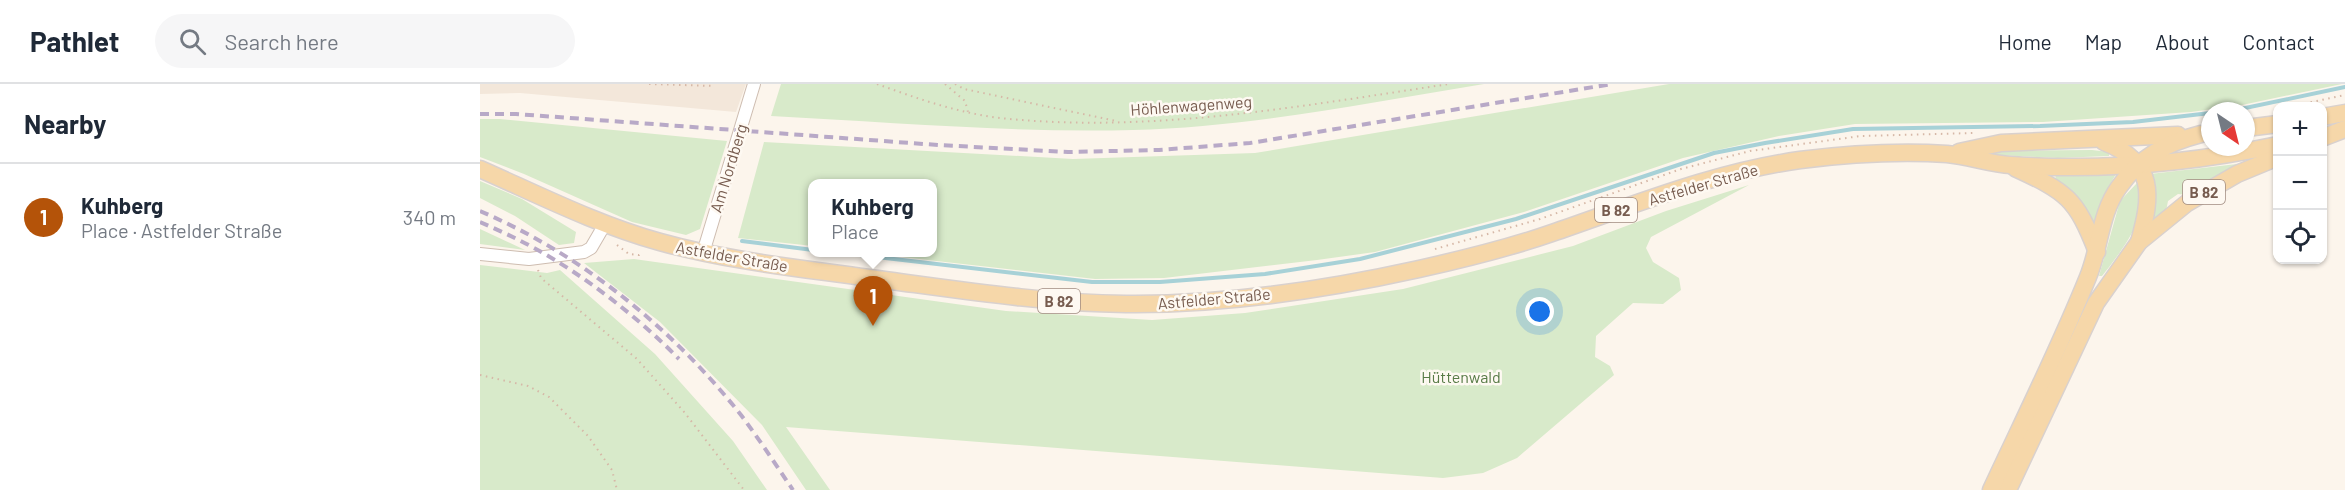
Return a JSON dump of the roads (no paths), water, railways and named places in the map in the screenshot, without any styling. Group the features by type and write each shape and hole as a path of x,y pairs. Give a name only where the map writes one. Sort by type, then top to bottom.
{"main road":[{"path":"2327,116 2345,113"},
{"path":"2255,127 2273,125"},
{"name":"B 82","path":"1949,154 2001,143 2201,133"},
{"name":"B 82","path":"1991,490 2078,301 2097,252 2112,197 2151,153 2162,147 2201,135"},
{"name":"B 82","path":"2099,140 2123,150 2138,165 2144,177 2148,202 2139,242"},
{"name":"B 82","path":"1949,154 2008,165 2138,165 2273,147"},
{"name":"Astfelder Straße","path":"480,169 605,224 659,242 703,253 762,263 1029,298 1124,304 1173,304 1304,290 1422,269 1546,235 1684,187 1749,169 1840,155 1949,154"},
{"name":"B 82","path":"2008,490 2096,303 2139,242 2187,202 2237,174 2273,159"},
{"name":"B 82","path":"2008,165 2049,184 2067,197 2080,213 2097,252"}],"street":[{"name":"Am Nordberg","path":"703,253 754,84"},
{"path":"480,254 530,258 584,252 591,248 605,224"}],"waterway":[{"path":"2255,106 2345,87"},
{"path":"877,257 1092,282 1160,282 1265,274 1360,259 1516,219 1714,153 1765,143 1853,129 2040,126 2133,122 2201,114"},
{"path":"742,241 808,249"}],"railway":[{"path":"480,114 516,114 938,145 1068,152 1159,150 1250,143 1612,84"},
{"path":"480,211 554,249 623,297 655,324 714,383 741,415 793,490"},
{"path":"480,222 527,244 591,284 629,313 679,359"}],"place":[{"name":"Kuhberg","path":"873,326"}],"park label":[{"name":"Hüttenwald","path":"1461,376"}]}
